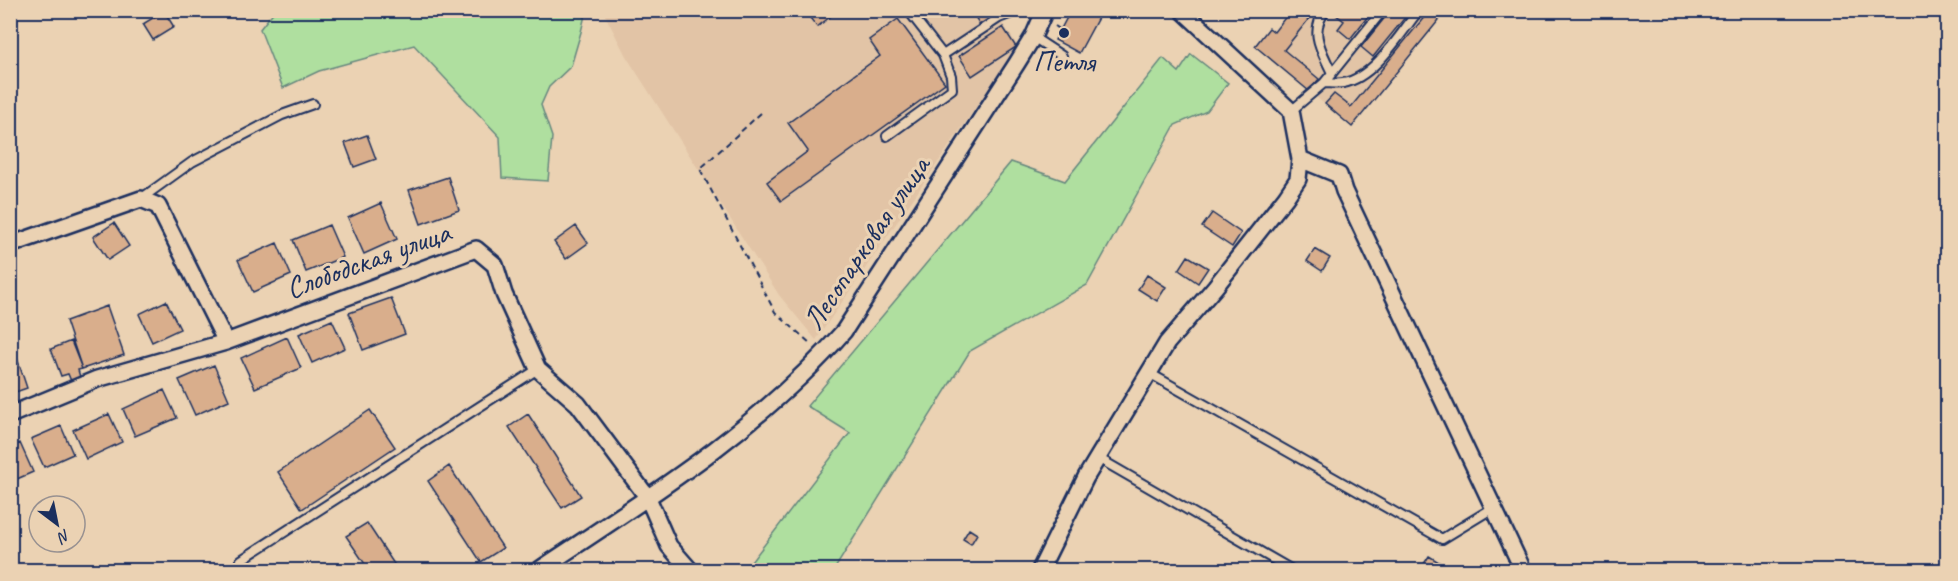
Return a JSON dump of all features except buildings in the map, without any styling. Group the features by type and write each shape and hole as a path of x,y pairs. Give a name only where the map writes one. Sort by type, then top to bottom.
{"street":[{"name":"Лесопарковая улица","path":"539,570 648,498 756,417 823,355 844,331 1033,37 1045,10"},
{"path":"1043,569 1086,477 1167,343 1215,287 1298,179 1300,159 1291,111 1182,10"},
{"path":"1300,159 1339,175 1344,191 1523,570"},
{"path":"10,245 141,199 158,206 226,342"},
{"name":"Слободская улица","path":"10,415 97,379 226,342 476,249 495,265 504,294 538,369 578,404 648,498 669,546 690,570"}],"lane":[{"path":"887,136 952,89 951,76 943,55 908,10"},
{"path":"943,55 999,18 1020,10"},
{"path":"1326,10 1321,16 1316,31 1319,44 1332,73"},
{"path":"1291,111 1324,82 1383,10"},
{"path":"1324,82 1342,84 1372,68 1419,10"},
{"path":"1033,37 1062,56"},
{"path":"141,199 192,162 282,115 313,104"},
{"path":"241,560 538,369"},
{"path":"1149,373 1442,539 1494,508"},
{"path":"1098,458 1292,570"}],"path":[{"path":"761,113 700,169 775,312 823,355"}],"shaded area":[{"path":"603,11 994,11 1018,46 816,340 779,295 626,56"},
{"path":"1291,11 1447,11 1352,127 1255,46 1269,28 1274,32"}],"green space":[{"path":"275,10 586,11 571,66 549,87 541,105 552,137 548,181 502,178 500,137 414,45 319,71 283,88 260,29"},
{"path":"1191,54 1228,83 1207,111 1175,125 1087,285 970,351 834,570 745,570 850,433 807,406 1011,162 1065,181 1163,58 1179,72"}],"place":[{"name":"Петля","path":"1064,33"}]}
